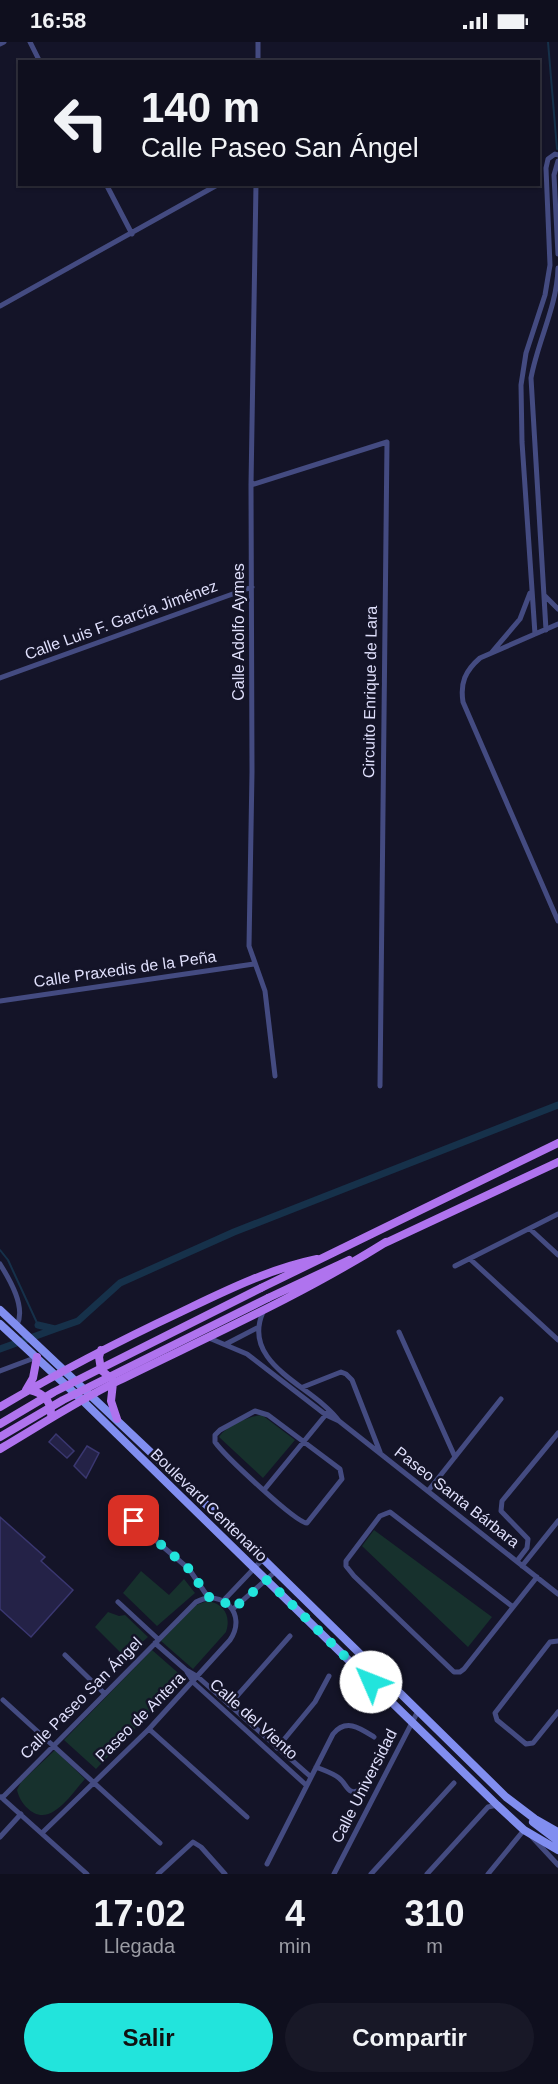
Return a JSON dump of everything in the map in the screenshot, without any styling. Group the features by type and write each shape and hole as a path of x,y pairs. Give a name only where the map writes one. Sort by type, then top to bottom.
{"main road":[{"path":"0,1424 54,1392 317,1259 558,1143"},
{"path":"0,1437 63,1400 268,1298 558,1162"},
{"path":"0,1449 116,1382 332,1276 386,1242"},
{"path":"0,1407 101,1350 273,1271 317,1259"},
{"name":"Boulevard Centenario","path":"0,1310 264,1559 506,1797 558,1832"},
{"name":"Boulevard Centenario","path":"4,1330 35,1355 82,1400 497,1805 526,1832 558,1850"},
{"path":"101,1350 99,1357 101,1370 105,1376 116,1382"},
{"path":"21,1395 33,1378 35,1355"},
{"path":"116,1382 111,1401 117,1419"},
{"path":"30,1390 44,1396 51,1410 51,1418"},
{"path":"524,1811 534,1824 558,1841"}],"street":[{"path":"0,44 4,42"},
{"path":"30,42 39,60"},
{"path":"258,42 258,60"},
{"path":"536,634 522,442 523,369 550,265 546,168 548,159 558,154"},
{"path":"558,160 554,175 558,254"},
{"path":"107,186 132,234"},
{"path":"0,306 216,186"},
{"name":"Calle Adolfo Aymes","path":"256,186 249,946 265,991 275,1076"},
{"path":"546,630 531,378 535,357 554,302 558,268"},
{"name":"Circuito Enrique de Lara","path":"252,485 387,442 380,1086"},
{"path":"522,442 534,443"},
{"name":"Calle Luis F. García Jiménez","path":"0,678 252,587"},
{"path":"490,654 520,619 531,588"},
{"path":"543,593 558,609"},
{"path":"558,624 490,654 470,666 461,690 463,702 558,921"},
{"name":"Calle Praxedis de la Peña","path":"0,1001 254,964"},
{"path":"455,1266 558,1214"},
{"path":"530,1229 558,1255"},
{"path":"470,1259 558,1340"},
{"path":"0,1264 20,1307 19,1327"},
{"path":"226,1344 257,1328 262,1312"},
{"name":"Paseo Santa Bárbara","path":"257,1328 264,1354 275,1366 331,1409 339,1421"},
{"path":"399,1332 455,1457"},
{"name":"Paseo Santa Bárbara","path":"209,1338 256,1360 326,1415 339,1421 381,1453 558,1594"},
{"path":"0,1371 35,1355"},
{"path":"303,1387 341,1372 346,1374 352,1380 381,1453"},
{"path":"428,1491 501,1399"},
{"path":"264,1490 331,1409"},
{"path":"255,1411 262,1412 304,1441 340,1469 343,1474 342,1479 307,1523 298,1520 264,1490 215,1442 215,1435 220,1430 255,1411"},
{"path":"517,1561 527,1548 528,1539 501,1511 502,1501 558,1433"},
{"path":"513,1607 390,1512 380,1516 346,1561 346,1566 354,1576 454,1672 464,1669 537,1577"},
{"path":"134,1521 189,1569 208,1597 224,1600 233,1609 276,1571"},
{"path":"522,1566 558,1521"},
{"path":"224,1600 264,1559"},
{"name":"Calle Paseo San Ángel","path":"87,1874 1,1797 196,1602 208,1597"},
{"name":"Calle del Viento","path":"118,1602 186,1671 194,1683 306,1785"},
{"name":"Paseo de Antera","path":"42,1833 194,1683 234,1635 237,1619 233,1609"},
{"path":"224,1711 290,1636"},
{"path":"558,1641 550,1642 495,1713 497,1720 526,1744 533,1743 558,1712"},
{"path":"65,1655 105,1694"},
{"name":"Calle del Viento","path":"186,1671 198,1677 230,1704 311,1777"},
{"path":"272,1754 315,1702 329,1676"},
{"path":"3,1700 160,1843"},
{"name":"Calle Universidad","path":"334,1874 418,1711"},
{"path":"267,1864 333,1734 342,1727 356,1726 374,1737"},
{"path":"149,1729 247,1817"},
{"path":"316,1767 341,1779 348,1791 362,1790"},
{"path":"371,1874 454,1783"},
{"path":"489,1807 490,1797"},
{"path":"427,1874 489,1807 497,1805"},
{"path":"0,1837 21,1814"},
{"path":"488,1874 526,1832 558,1865"},
{"path":"158,1874 193,1842 201,1847 223,1873"}],"green space":[{"path":"262,1415 295,1440 263,1478 219,1437 238,1422"},
{"path":"374,1530 492,1617 468,1647 362,1546"},
{"path":"141,1571 169,1595 184,1579 195,1593 157,1626 123,1593"},
{"path":"208,1601 219,1605 225,1612 228,1621 226,1632 193,1669 161,1641 196,1605"},
{"path":"108,1612 119,1616 125,1615 148,1637 125,1657 95,1627"},
{"path":"152,1650 184,1678 96,1769 64,1740"},
{"path":"55,1750 85,1779 62,1805 49,1814 41,1815 28,1809 17,1790 21,1782"}],"building":[{"path":"56,1434 74,1451 67,1458 49,1442"},
{"path":"87,1446 99,1453 86,1478 74,1466"},
{"path":"0,1517 45,1557 41,1561 73,1590 31,1637 0,1609"}],"waterway":[{"path":"548,42 557,149"},
{"path":"38,1325 55,1329 78,1321 120,1283 234,1232 558,1105"},
{"path":"0,1250 8,1260 38,1325"},
{"path":"0,1349 55,1329"}],"route":[{"path":"134,1521 189,1569 208,1597 224,1600 233,1609 267,1580 371,1682"}]}
